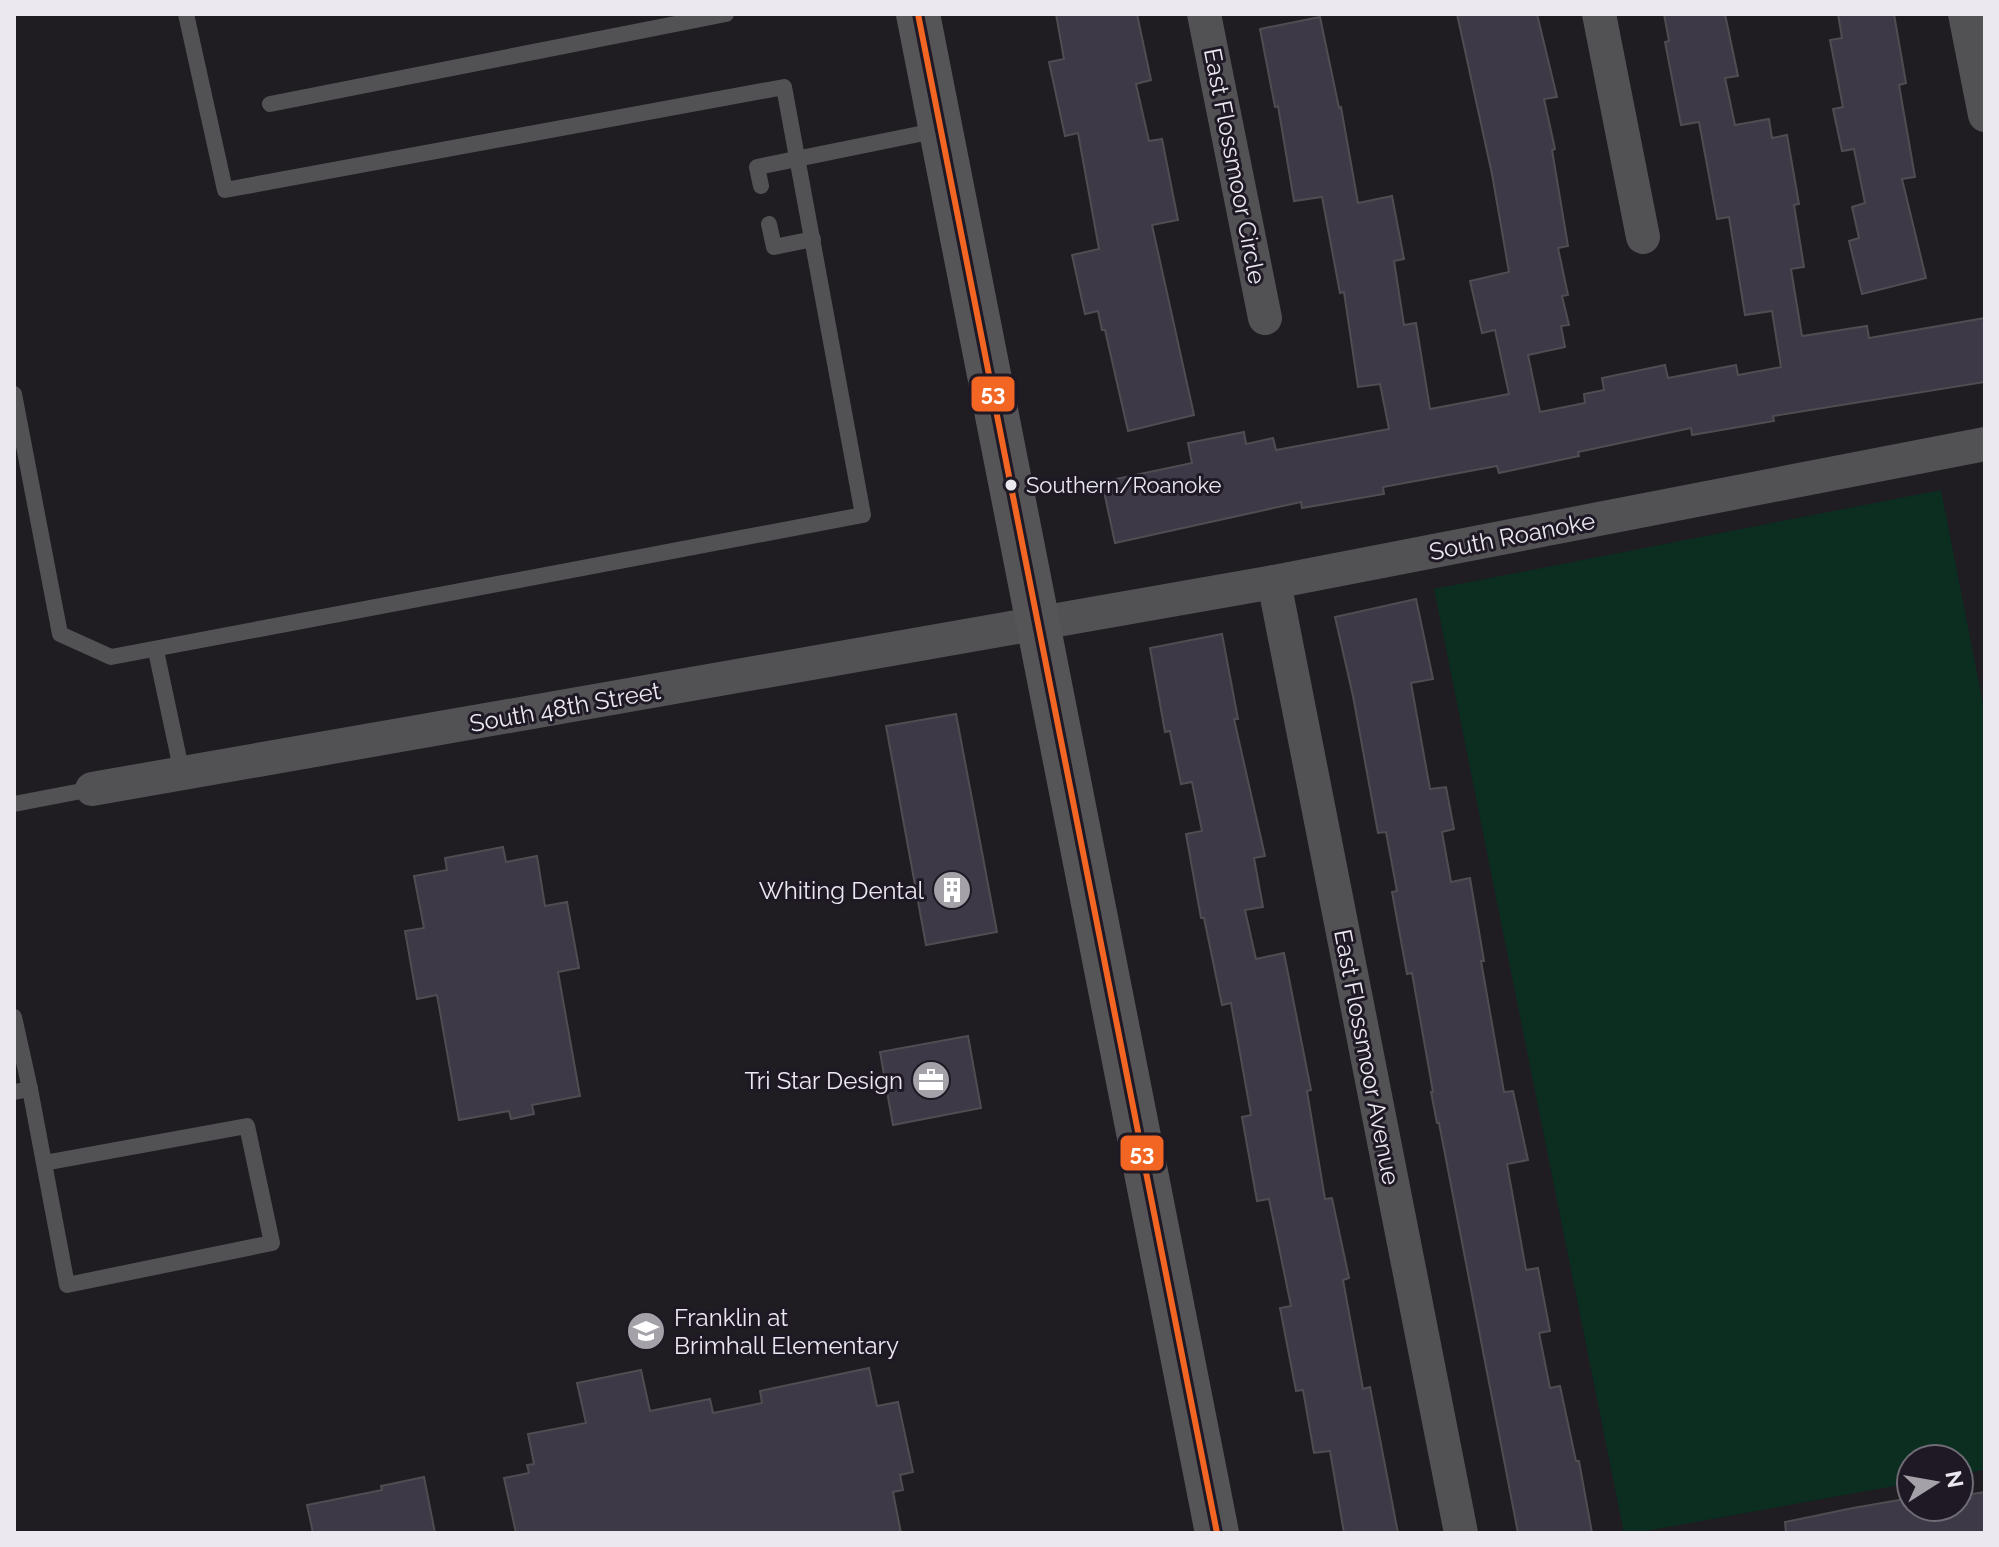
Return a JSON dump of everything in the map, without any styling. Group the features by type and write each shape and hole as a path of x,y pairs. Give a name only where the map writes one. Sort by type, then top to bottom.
{"main road":[{"path":"918,14 1217,1533"}],"street":[{"name":"East Flossmoor Circle","path":"1204,14 1265,318"},
{"path":"1599,14 1643,237"},
{"path":"1965,14 1985,115"},
{"name":"South Roanoke","path":"1038,624 1274,582 1985,444"},
{"name":"East Flossmoor Avenue","path":"1274,582 1461,1533"},
{"name":"South 48th Street","path":"92,789 1038,624"}],"lane":[{"path":"14,394 60,634 111,657 156,651 863,515 784,87 225,190 186,14"},
{"path":"270,104 726,14"},
{"path":"761,186 757,167 939,130"},
{"path":"769,224 774,247 813,239"},
{"path":"156,651 182,773"},
{"path":"14,804 92,789"},
{"path":"14,1017 22,1090 44,1163 67,1285 272,1243 247,1126 44,1163"}],"green space":[{"path":"1941,490 1985,714 1985,1470 1975,1472 1975,1443 1895,1443 1895,1486 1624,1533 1434,589"}],"building":[{"path":"1056,14 1137,14 1151,80 1136,84 1149,141 1162,139 1178,220 1152,225 1194,415 1128,431 1105,330 1102,330 1098,311 1085,314 1072,255 1099,249 1078,133 1065,136 1049,62 1064,59"},
{"path":"1457,14 1537,14 1557,97 1544,99 1555,149 1552,150 1568,246 1558,248 1568,295 1562,296 1569,325 1561,326 1565,347 1528,355 1540,412 1585,403 1584,394 1604,390 1602,378 1665,365 1668,378 1736,365 1738,375 1781,367 1772,311 1745,315 1729,217 1717,219 1699,122 1681,125 1665,42 1669,41 1664,14 1725,14 1738,76 1725,78 1735,125 1769,119 1772,138 1787,135 1799,204 1794,205 1804,267 1791,269 1802,336 1867,326 1869,338 1985,318 1985,382 1773,416 1774,421 1692,435 1691,428 1578,452 1579,456 1499,473 1497,466 1383,487 1384,494 1302,508 1301,502 1115,543 1102,482 1192,463 1188,443 1244,432 1246,444 1273,438 1276,450 1389,429 1380,384 1358,387 1344,292 1340,293 1322,197 1294,201 1278,106 1275,107 1260,29 1320,17 1341,107 1358,203 1392,196 1404,259 1394,261 1404,325 1416,323 1430,409 1509,394 1495,330 1482,333 1470,281 1509,272 1492,174"},
{"path":"1838,14 1894,14 1906,83 1899,85 1915,177 1902,179 1926,278 1862,294 1849,241 1859,238 1852,207 1865,203 1854,149 1842,151 1833,109 1843,107 1830,40 1842,38"},
{"path":"1416,599 1433,679 1411,683 1430,789 1446,787 1454,829 1442,832 1451,882 1470,878 1504,1092 1513,1091 1528,1160 1507,1164 1526,1270 1538,1268 1550,1331 1539,1333 1550,1388 1560,1386 1576,1461 1579,1461 1592,1533 1518,1533 1431,1092 1412,973 1407,974 1392,892 1397,891 1386,832 1378,833 1335,617"},
{"path":"1222,634 1238,719 1234,719 1265,856 1254,858 1263,907 1245,910 1256,959 1284,953 1311,1090 1307,1091 1325,1199 1332,1198 1349,1278 1343,1280 1363,1389 1370,1387 1398,1533 1344,1533 1330,1451 1314,1453 1303,1390 1296,1391 1280,1308 1291,1306 1269,1199 1257,1201 1242,1117 1251,1115 1231,1003 1222,1005 1204,918 1201,918 1186,834 1202,831 1192,782 1181,784 1170,731 1165,732 1150,648"},
{"path":"956,714 997,932 926,945 886,726"},
{"path":"503,847 506,862 537,856 545,906 567,902 579,968 558,972 580,1096 532,1105 534,1114 511,1119 509,1111 459,1120 437,995 417,999 405,931 424,928 414,876 447,870 445,858"},
{"name":"Tri Star Design","path":"968,1036 981,1108 893,1125 880,1052"},
{"path":"869,1368 877,1406 898,1402 913,1472 900,1475 903,1490 893,1492 901,1533 516,1533 504,1478 529,1473 527,1465 534,1464 528,1434 586,1423 577,1383 641,1370 650,1411 710,1399 713,1413 762,1403 760,1391"},
{"path":"424,1477 435,1533 313,1533 307,1505 382,1490 381,1486"},
{"path":"1985,1492 1985,1533 1786,1533 1785,1522 1895,1501 1895,1523 1975,1523 1975,1494"}],"transit line":[{"name":"53","path":"918,14 1217,1533"}],"place":[{"name":"Southern/Roanoke","path":"1011,485"},
{"name":"Whiting Dental","path":"952,890"},
{"name":"Tri Star Design","path":"931,1080"},
{"name":"Franklin at Brimhall Elementary","path":"646,1331"}]}
